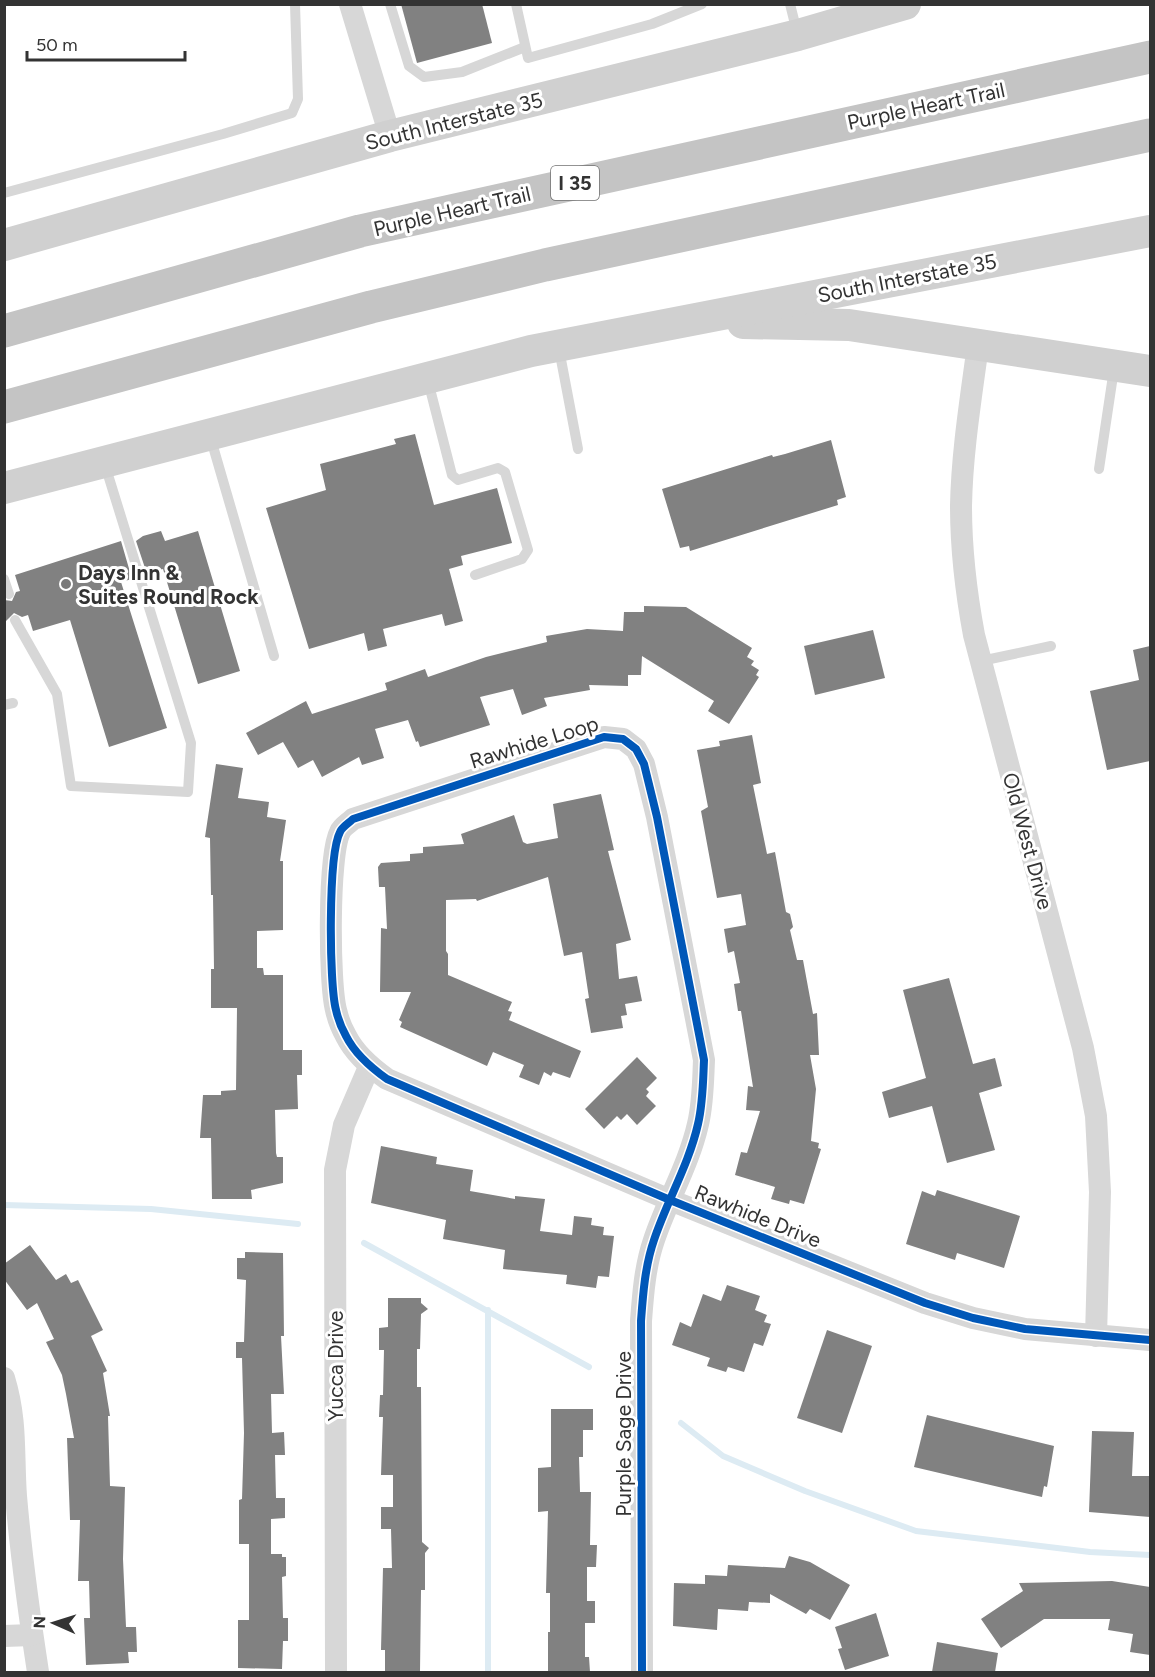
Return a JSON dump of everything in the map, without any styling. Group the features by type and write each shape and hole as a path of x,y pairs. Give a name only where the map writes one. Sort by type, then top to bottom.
{"highway":[{"name":"Purple Heart Trail","path":"4,331 360,231 1150,57"},
{"path":"4,408 348,313 533,268 1150,135"}],"main road":[{"name":"South Interstate 35","path":"4,245 390,136 798,35 905,4"},
{"name":"South Interstate 35","path":"4,488 558,346 1150,231"},
{"name":"South Interstate 35","path":"628,331 722,323 849,325 1150,371"}],"street":[{"path":"350,4 390,136"},
{"name":"Old West Drive","path":"978,345 964,449 961,506 967,595 981,661 1083,1048 1096,1116 1100,1192 1096,1336"},
{"name":"Rawhide Loop","path":"369,1066 346,1036 335,1000 334,855 340,831 353,819 362,815 604,737 623,739 636,749 644,764 703,1052 703,1092 698,1125 670,1200"},
{"name":"Rawhide Drive","path":"369,1066 405,1088 670,1200 925,1303 973,1318 1025,1329 1150,1340"},
{"name":"Yucca Drive","path":"336,1672 334,1170 344,1125 369,1066"},
{"name":"Purple Sage Drive","path":"642,1672 641,1321 643,1289 654,1242 670,1200"},
{"path":"4,1378 15,1428 15,1481 23,1580 38,1672"},
{"path":"4,1636 32,1635"}],"lane":[{"path":"4,193 223,135 292,113 298,99 295,4"},
{"path":"390,4 409,66 424,77 462,72 525,46"},
{"path":"516,4 528,58 652,24 702,4"},
{"path":"790,4 798,35"},
{"path":"558,346 578,449"},
{"path":"1099,469 1115,365"},
{"path":"428,378 452,475 458,480 498,468 505,472 528,550 522,559 475,575"},
{"path":"210,435 274,656"},
{"path":"15,620 57,694 71,786 188,792 191,743 105,462"},
{"path":"4,579 9,594"},
{"path":"981,661 1051,646"}],"building":[{"path":"401,4 482,4 492,43 417,63"},
{"path":"415,434 434,505 497,488 512,543 461,556 463,565 449,569 463,621 445,626 442,614 383,629 387,646 368,651 364,633 309,649 266,508 326,490 320,464 396,444 394,439"},
{"path":"831,440 846,497 837,500 838,505 690,551 689,546 680,548 662,489 772,455 773,457 785,454"},
{"path":"161,531 165,541 198,531 240,671 198,684 163,569 147,574 136,541 143,536"},
{"path":"121,541 132,579 121,582 167,728 109,747 70,620 33,631 28,615 22,617 14,613 4,623 4,600 12,601 16,592 20,591 15,575"},
{"path":"644,606 686,607 752,648 747,657 754,661 751,665 759,670 756,675 759,677 729,724 708,711 714,701 642,656 641,675 628,675 628,686 589,685 590,690 544,698 547,706 522,715 513,689 480,697 490,725 420,747 408,720 375,729 384,758 362,765 359,757 322,777 313,760 298,768 283,742 258,755 246,733 306,701 312,714 387,690 385,683 425,669 428,677 486,657 547,642 546,636 587,629 623,631 624,612 644,612"},
{"path":"873,630 885,678 815,695 804,646"},
{"path":"1150,646 1150,761 1107,770 1090,691 1139,680 1133,650"},
{"path":"752,735 761,783 753,785 767,854 775,852 786,912 790,914 793,927 790,930 797,960 803,960 813,1014 817,1013 819,1055 810,1055 816,1089 811,1141 819,1143 818,1148 821,1149 804,1204 790,1200 789,1204 771,1199 775,1187 735,1175 741,1152 747,1153 760,1111 746,1110 748,1086 753,1087 741,1011 738,1011 734,984 740,983 734,951 728,953 724,929 746,925 741,894 717,898 701,811 708,807 697,750 720,746 719,741"},
{"path":"216,764 243,768 238,798 269,802 267,817 286,820 280,861 283,861 283,930 257,931 257,968 263,968 264,975 283,975 283,1050 302,1050 302,1075 297,1075 298,1109 275,1110 276,1153 277,1157 283,1157 283,1183 251,1190 252,1199 212,1199 211,1138 200,1138 203,1095 221,1095 221,1091 236,1090 237,1008 211,1008 211,969 214,969 213,895 211,895 210,838 205,837"},
{"path":"601,794 614,850 608,851 631,940 616,944 619,979 637,976 642,1001 625,1004 627,1015 621,1016 623,1028 591,1033 585,999 589,998 582,952 564,956 548,877 477,901 476,899 446,900 448,975 512,1002 508,1011 512,1012 509,1020 581,1051 570,1078 553,1072 551,1076 544,1072 539,1085 519,1077 524,1065 493,1052 487,1066 400,1027 402,1022 399,1020 411,992 380,992 381,928 387,929 385,887 379,887 378,867 381,863 410,861 410,854 423,853 423,847 464,844 461,834 514,815 523,842 527,844 558,838 553,804"},
{"path":"949,978 973,1064 995,1058 1002,1086 979,1093 995,1150 947,1163 932,1106 889,1118 882,1092 926,1078 903,990"},
{"path":"637,1057 657,1078 646,1089 649,1092 646,1096 656,1106 637,1125 627,1114 621,1120 617,1116 604,1129 585,1109"},
{"path":"381,1146 437,1157 436,1164 473,1170 470,1191 515,1199 515,1196 545,1199 540,1231 572,1235 574,1216 592,1218 591,1225 604,1227 603,1235 614,1236 609,1277 598,1276 596,1288 566,1284 567,1275 503,1269 505,1250 443,1239 446,1220 371,1203"},
{"path":"937,1190 1020,1216 1004,1268 957,1253 955,1260 906,1244 922,1191 935,1196"},
{"path":"30,1245 56,1280 66,1274 71,1283 78,1280 103,1330 91,1336 107,1371 103,1373 110,1416 108,1416 110,1486 125,1487 123,1559 126,1627 136,1627 137,1652 128,1652 129,1663 86,1665 84,1618 90,1618 89,1581 78,1581 80,1520 70,1520 67,1438 74,1438 62,1375 46,1342 54,1339 37,1303 27,1310 4,1279 4,1264"},
{"path":"245,1252 283,1253 284,1336 281,1336 284,1394 271,1394 272,1433 284,1432 285,1455 275,1455 276,1498 285,1498 285,1518 271,1519 271,1554 282,1554 282,1557 286,1557 286,1576 282,1577 283,1618 288,1618 288,1641 283,1641 282,1669 238,1668 238,1620 249,1620 249,1544 239,1544 239,1500 242,1499 244,1433 242,1358 236,1358 236,1342 244,1342 246,1280 237,1279 237,1258 245,1258"},
{"path":"727,1285 760,1296 755,1310 767,1315 764,1322 771,1324 763,1346 754,1343 744,1372 728,1367 726,1372 707,1366 710,1358 672,1345 680,1322 691,1327 703,1294 721,1301"},
{"path":"388,1298 421,1298 421,1303 428,1309 421,1314 420,1349 417,1349 417,1387 421,1387 422,1542 429,1548 425,1553 425,1590 421,1590 420,1672 385,1672 385,1650 381,1650 383,1568 392,1568 391,1529 381,1529 381,1507 393,1507 393,1475 381,1475 383,1417 379,1417 380,1395 383,1395 384,1350 379,1350 379,1328 388,1327"},
{"path":"827,1330 872,1346 842,1433 797,1418"},
{"path":"551,1409 593,1409 593,1430 583,1430 583,1457 579,1457 580,1492 591,1492 590,1545 597,1545 596,1567 587,1567 587,1601 595,1601 595,1623 585,1623 585,1657 589,1657 590,1672 548,1672 550,1593 546,1593 548,1511 538,1512 538,1468 551,1467"},
{"path":"927,1415 1054,1446 1047,1487 1044,1486 1042,1497 914,1467"},
{"path":"1092,1431 1134,1432 1132,1476 1150,1476 1150,1517 1089,1512"},
{"path":"789,1556 810,1562 850,1585 830,1620 810,1609 806,1614 770,1594 770,1603 749,1602 748,1611 718,1609 717,1630 673,1626 674,1583 705,1584 705,1575 727,1576 728,1565 785,1568"},
{"path":"1112,1581 1150,1587 1150,1655 1130,1652 1133,1634 1108,1630 1110,1619 1044,1619 1001,1648 981,1619 1023,1591 1019,1583"},
{"path":"876,1613 889,1656 845,1670 838,1649 842,1648 835,1627"},
{"path":"937,1642 998,1653 995,1672 932,1672"}],"waterway":[{"path":"4,1205 151,1209 298,1224"},
{"path":"364,1243 589,1367"},
{"path":"488,1310 488,1672"},
{"path":"681,1423 723,1456 805,1491 916,1531 1090,1552 1150,1555"}],"cycle path":[{"path":"642,1672 641,1321 644,1290 648,1260 654,1240 665,1211 671,1197 684,1168 698,1124 704,1060 657,817 644,764 636,749 623,739 604,737 353,819 340,832 333,866 331,920 334,996 339,1020 350,1043 364,1060 387,1079 670,1200 925,1303 973,1318 1025,1329 1150,1340"}],"place":[{"name":"Days Inn & Suites Round Rock","path":"66,584"}]}
